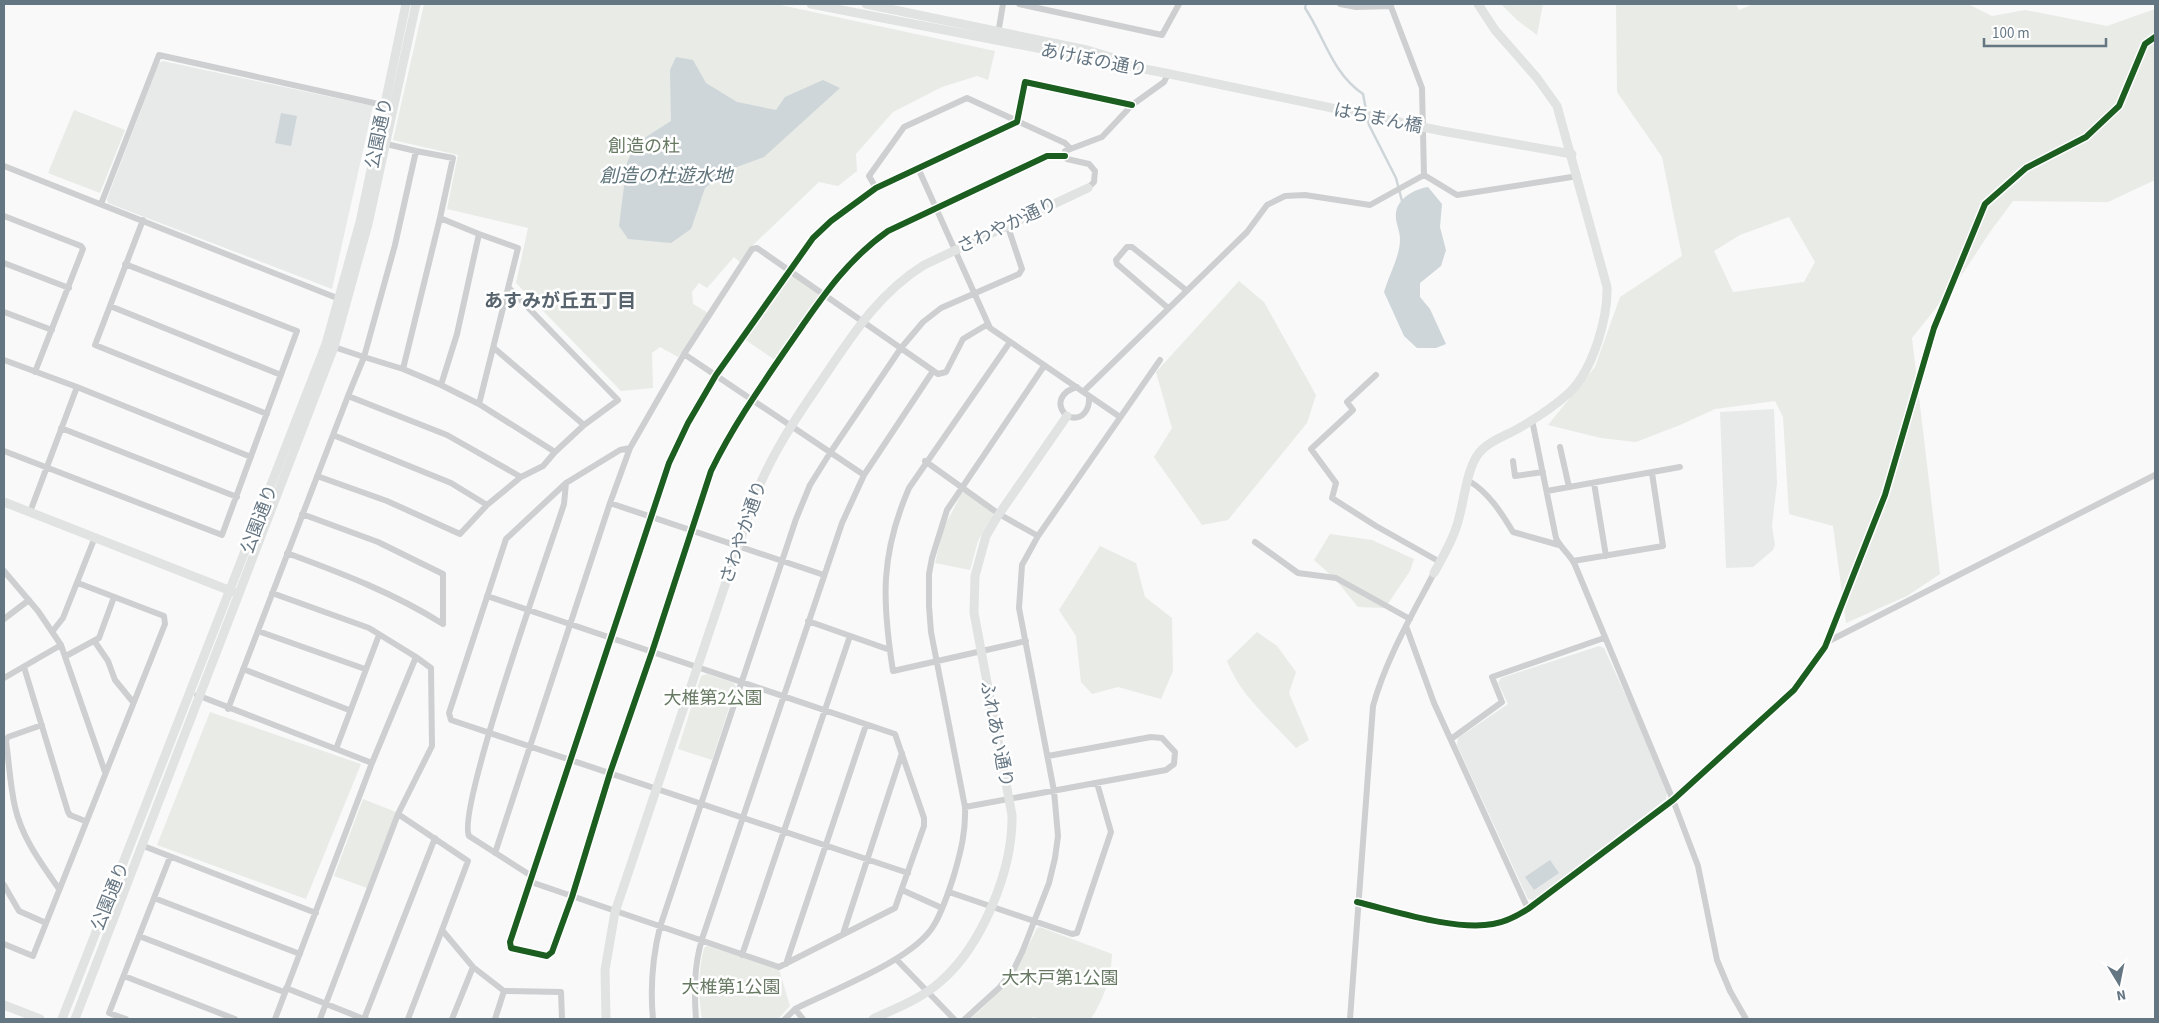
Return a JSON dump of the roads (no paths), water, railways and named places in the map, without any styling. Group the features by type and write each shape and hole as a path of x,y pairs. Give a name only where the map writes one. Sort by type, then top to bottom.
{"street":[{"name":"公園通り","path":"389,106 406,4"},
{"name":"公園通り","path":"62,1019 191,693 236,592 334,347 389,106 416,4"},
{"name":"あけぼの通り","path":"810,4 1166,74"},
{"name":"あけぼの通り","path":"866,4 1087,50 1166,74"},
{"path":"996,41 1004,4"},
{"path":"1019,4 1162,35 1178,4"},
{"path":"1340,4 1356,7 1390,5 1422,88 1424,175"},
{"path":"1350,1019 1357,902 1373,706 1379,682 1456,528 1473,464 1485,446 1532,420 1571,391 1581,378 1605,319 1608,287 1572,154 1556,106 1537,78 1495,30 1478,4"},
{"path":"1357,902 1460,925 1476,926 1511,920 1673,800 1794,690 1827,642 1885,495 1934,328 1985,204 2026,168 2086,137 2120,106 2145,44 2155,37"},
{"path":"101,204 159,55 389,106"},
{"path":"1065,156 1065,151 1070,148 1102,137 1132,105 1164,82 1166,74"},
{"name":"はちまん橋","path":"1166,74 1315,105 1572,154"},
{"path":"1017,122 1025,82 1132,105"},
{"path":"876,188 869,176 904,127 967,98 1065,143 1070,148"},
{"path":"1017,122 876,188 831,221 813,238 789,270 716,375 688,423 669,463 510,942 511,948 547,956 552,952 572,897 610,773 711,471 724,444 752,399 847,264 866,246 888,231 1047,156 1065,156 1067,159 1089,164 1095,171 1094,182 1088,188"},
{"path":"381,143 453,158 403,369"},
{"path":"228,709 364,357 395,246 416,151"},
{"path":"4,166 344,300"},
{"path":"918,168 990,328 1120,417"},
{"path":"1424,175 1458,194 1578,176"},
{"path":"1086,394 1168,308 1247,232 1267,205 1285,196 1305,195 1370,206 1424,175"},
{"name":"さわやか通り","path":"606,1019 605,970 615,912 763,474 790,426 863,320 903,278 955,249 1088,188"},
{"path":"4,216 81,246 83,249 83,254 35,372"},
{"path":"440,218 518,248 479,404"},
{"path":"143,220 96,345 268,414"},
{"path":"653,1019 651,977 653,955 660,927 810,485 901,348 923,322 941,308 1018,274 1022,269 1007,224"},
{"path":"441,385 457,334 479,234"},
{"path":"1168,308 1117,264 1116,260 1127,247 1132,247 1186,290"},
{"path":"495,852 610,503 630,448 684,354 754,248 757,248 863,320 938,374 946,372 963,339 988,324"},
{"path":"4,263 69,288"},
{"path":"4,451 222,536 297,331 125,264"},
{"path":"317,476 387,501 460,534 487,505 521,477 543,466 584,425 618,400 508,288"},
{"name":"公園通り","path":"75,1019 200,697 236,592 326,344 344,300"},
{"path":"110,306 282,375"},
{"path":"4,312 52,330"},
{"path":"1010,342 925,461 909,488 898,512 889,550 884,600 893,671 1026,642"},
{"path":"334,347 403,369 441,385 479,404 555,452"},
{"path":"494,348 584,425"},
{"path":"684,354 864,475"},
{"path":"4,360 77,387 251,457"},
{"path":"965,1019 999,988 1014,969 1049,883 1058,836 1054,791 1019,608 1022,564 1038,536 1160,360"},
{"path":"785,1019 794,1009 896,959 922,941 934,925 949,892 963,846 966,828 965,807 931,632 929,574 944,518 962,486 1044,366"},
{"path":"696,1019 694,976 701,942 808,621 851,499 864,475 932,371"},
{"path":"1376,375 1347,402 1353,410 1311,448 1336,483 1332,498 1376,526 1440,562"},
{"path":"30,512 77,387"},
{"path":"1077,388 1069,389 1061,398 1060,405 1067,416 1078,418 1084,414 1089,408 1086,394"},
{"path":"348,396 448,435 521,477"},
{"name":"ふれあい通り","path":"873,1019 928,991 958,966 972,945 991,905 1008,861 1012,838 1010,799 974,613 975,576 986,536 999,514 1067,416"},
{"path":"1532,420 1559,545"},
{"path":"61,428 237,496"},
{"path":"333,435 451,483 487,505"},
{"path":"1560,447 1569,487"},
{"path":"630,448 620,450 566,483 506,539 449,713 451,720 908,873"},
{"path":"925,461 999,514 1038,536"},
{"path":"1513,461 1515,476 1543,472"},
{"path":"1547,491 1680,468"},
{"path":"1573,561 1663,546 1652,473"},
{"path":"1827,642 2155,475"},
{"path":"1469,481 1480,487 1501,512 1513,532 1559,545 1568,551 1673,800 1698,866 1718,960 1730,991 1746,1019"},
{"path":"487,596 529,610 652,652 784,696 866,725 895,734 924,818 924,826 895,908 779,967 572,897 532,879 469,836 467,829 471,796 489,733 529,610 564,504 566,483"},
{"path":"1594,483 1606,556"},
{"path":"4,502 236,592"},
{"path":"610,503 824,574"},
{"path":"287,553 366,582 418,608 443,624 443,574 378,542 302,514"},
{"path":"52,632 63,618 95,537"},
{"path":"1255,542 1298,573 1336,578 1410,618"},
{"path":"4,571 29,600 61,645 105,772"},
{"path":"4,944 33,956 85,821 165,624 164,616 78,583"},
{"path":"272,593 369,628 431,668 432,746 398,814 320,1019"},
{"path":"66,656 95,642 99,638 114,597"},
{"path":"4,619 29,600"},
{"path":"808,621 890,650"},
{"path":"1406,626 1434,703 1528,909"},
{"path":"258,630 366,670"},
{"path":"336,749 349,710 380,635"},
{"path":"742,956 850,636"},
{"path":"1451,739 1502,702 1492,677 1604,638"},
{"path":"95,642 108,661 115,680 133,702"},
{"path":"4,678 61,645"},
{"path":"275,1019 372,763 416,657"},
{"path":"24,667 68,812 70,815 85,821"},
{"path":"243,669 349,710"},
{"path":"191,693 228,709 372,763"},
{"path":"42,725 8,737 6,741 15,806 21,826 31,848 59,889"},
{"path":"786,964 866,725"},
{"path":"965,807 1166,770 1174,764 1175,752 1162,738 1151,737 1048,756"},
{"path":"843,934 902,753"},
{"path":"949,892 991,905 1034,922 1072,934 1076,933 1111,832 1098,783"},
{"path":"398,814 468,861 408,1019"},
{"path":"139,936 285,990 326,1003 365,1019 435,838"},
{"path":"141,845 316,914"},
{"path":"126,1019 110,1013 170,857"},
{"path":"4,885 19,911 46,923"},
{"path":"902,890 942,908"},
{"path":"154,898 300,954"},
{"path":"442,930 473,967 504,991 561,992 562,1019"},
{"path":"896,959 954,1019"},
{"path":"452,1019 473,967"},
{"path":"124,976 235,1019"},
{"path":"495,1019 504,991"},
{"path":"4,1005 40,1019"},
{"path":"794,1009 803,1019"}],"water":[{"name":"創造の杜遊水地","path":"676,57 693,60 706,83 737,102 776,110 785,97 823,80 840,88 764,157 726,171 705,188 691,229 671,243 628,239 619,226 627,163 635,144 671,121 670,70"},
{"path":"281,113 297,116 291,146 275,143"},
{"path":"1428,187 1442,204 1440,227 1446,250 1441,266 1420,283 1420,297 1430,309 1446,344 1436,348 1417,348 1404,336 1384,292 1400,246 1396,219 1398,206 1410,193"},
{"path":"1550,860 1559,873 1534,890 1525,877"}],"waterway":[{"path":"1306,4 1305,8 1336,65 1352,86 1363,94 1369,125 1396,178 1402,201"}],"district":[{"name":"あすみが丘五丁目","path":"560,300"}],"park label":[{"name":"創造の杜","path":"644,146"},
{"name":"大椎第2公園","path":"713,698"},
{"name":"大木戸第1公園","path":"1060,978"},
{"name":"大椎第1公園","path":"731,987"}]}
